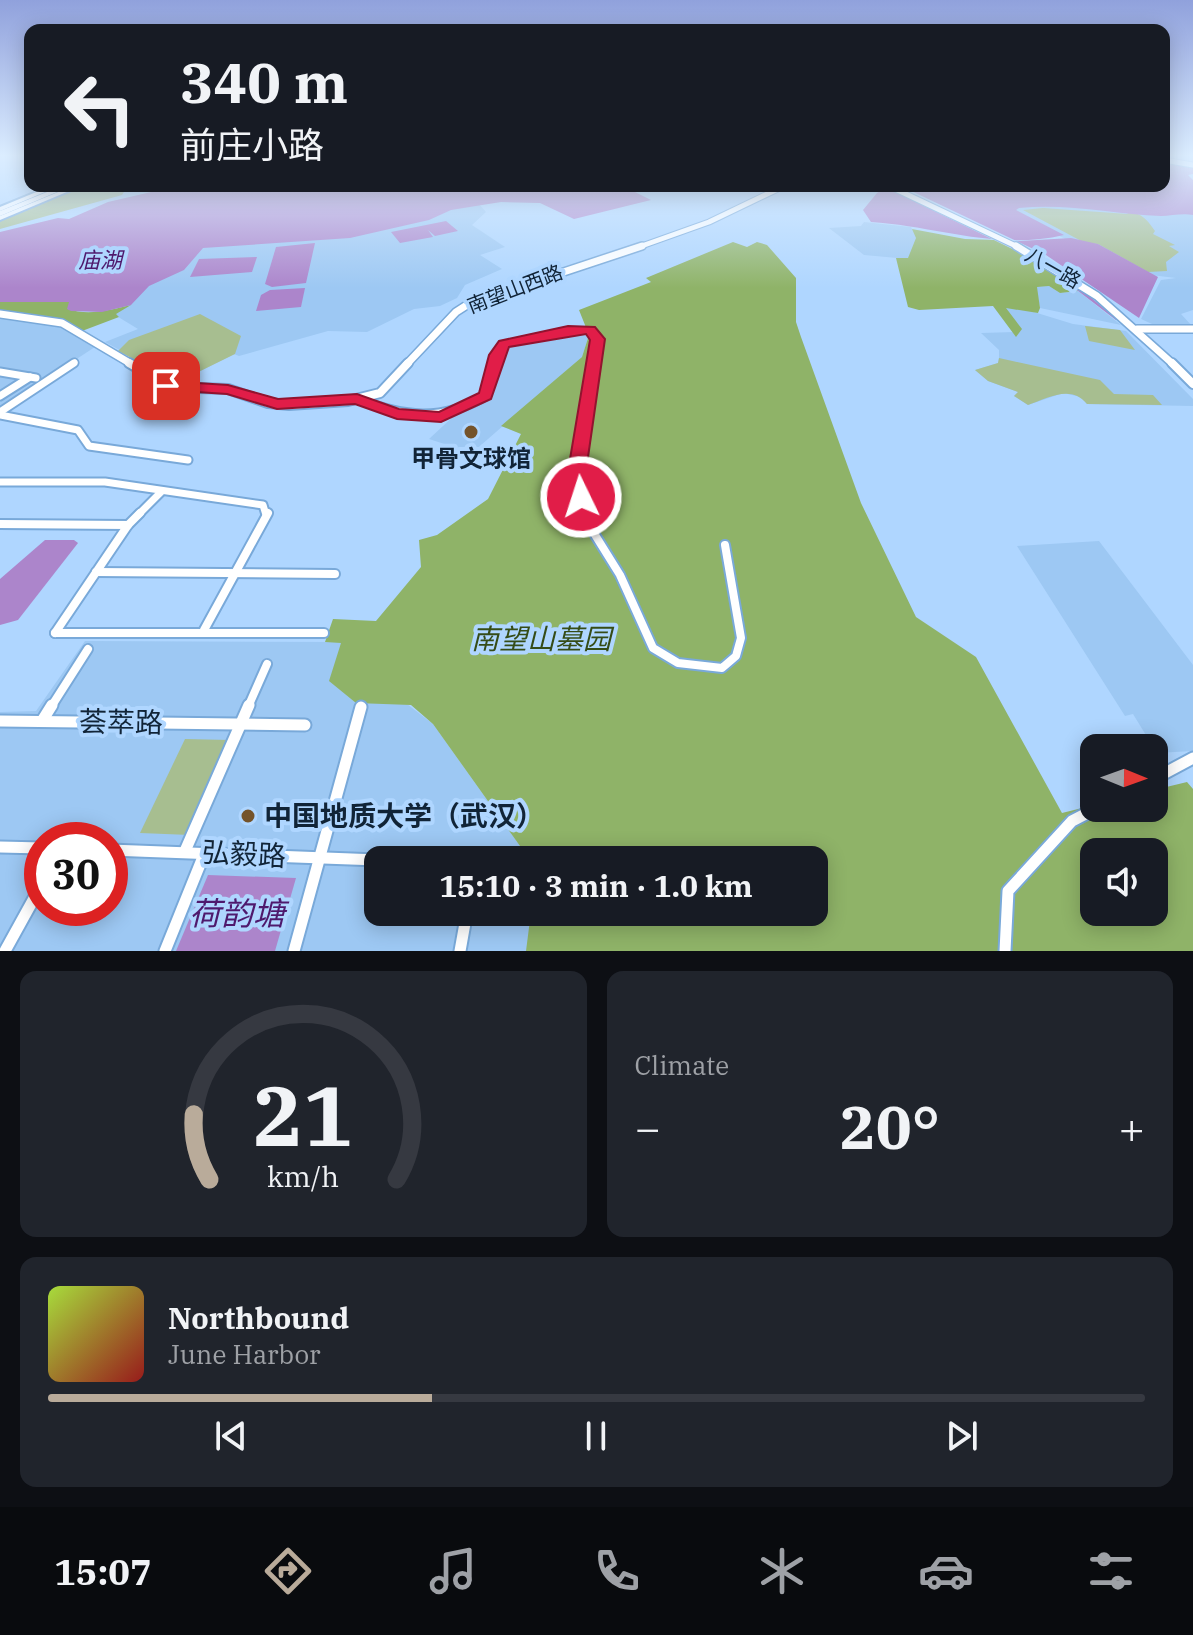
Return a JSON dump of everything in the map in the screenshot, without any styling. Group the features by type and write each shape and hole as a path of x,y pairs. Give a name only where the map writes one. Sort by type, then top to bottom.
{"highway":[{"path":"0,213 33,199"}],"main road":[{"path":"0,213 28,199"},
{"path":"0,213 39,199"}],"street":[{"name":"南望山西路","path":"0,314 62,323 175,389 223,389 277,404 357,399 385,390 465,305 763,199"},
{"name":"八一路","path":"920,199 1043,258 1088,285 1193,377"},
{"path":"1138,326 1193,329"},
{"name":"八一路","path":"1138,326 1193,384"},
{"path":"357,399 397,414 443,417 474,404 488,393 496,355 504,344 568,330 593,330 597,339 595,366 577,471 584,514 592,535 620,575 653,648 672,661 722,668 740,650 741,638 725,545"},
{"path":"0,414 75,362"},
{"path":"0,372 33,378 0,396"},
{"path":"0,414 78,430 89,446 188,460"},
{"path":"0,482 105,482 263,505 268,512 204,630"},
{"path":"161,492 128,525 55,633 204,630 324,633"},
{"path":"0,524 128,525"},
{"path":"96,572 335,574"},
{"path":"42,721 88,649"},
{"path":"185,851 267,664"},
{"path":"294,951 361,707"},
{"name":"荟萃路","path":"0,721 305,725"},
{"path":"1168,771 1193,758"},
{"path":"1005,951 1008,891 1072,821 1080,817"},
{"path":"0,847 24,848"},
{"name":"弘毅路","path":"128,850 364,859"},
{"path":"165,951 205,852"},
{"path":"5,951 24,917"},
{"path":"460,951 464,926"}],"shaded area":[{"path":"1024,201 1193,208 1193,310 1181,314 1193,327 1161,328 1141,319 1161,280 1176,278 1134,273 1009,211"},
{"path":"478,203 486,212 472,225 505,247 480,255 502,269 465,285 457,298 440,306 414,309 367,332 328,331 239,356 234,354 178,382 105,342 138,329 115,315 121,301 195,249"},
{"path":"864,222 911,227 917,238 908,259 864,255 829,228 861,226"},
{"path":"1049,286 1060,293 1078,291 1121,325 1040,308 1036,287"},
{"path":"993,305 1011,305 1073,324 1126,331 1193,399 1193,406 1087,404 1081,397 1063,393 1028,405 1014,396 1018,392 988,381 975,370 998,363 999,358 999,350 981,333 1015,332"},
{"path":"0,316 61,325 98,345 0,409"},
{"path":"573,330 589,335 582,357 472,453 429,439 457,413 473,408 491,393 504,345"},
{"path":"1099,541 1193,665 1193,751 1168,752 1168,734 1145,734 1133,714 1125,716 1017,546"},
{"name":"中国地质大学（武汉）","path":"85,641 341,642 433,724 520,846 364,846 364,926 536,926 535,951 0,951 0,712 36,711"}],"green space":[{"path":"49,199 106,199 0,229 0,219"},
{"path":"1043,208 1136,213 1150,224 1155,231 1153,234 1175,245 1169,246 1179,252 1166,262 1167,271 1148,272 1098,244 1085,243 1023,210"},
{"path":"912,229 965,239 997,240 1043,264 1078,291 1060,293 1049,286 1037,287 1038,313 1006,308 1022,329 1016,337 993,306 919,310 908,307 896,258 908,258 916,238"},
{"name":"南望山墓园","path":"733,242 747,247 757,242 767,245 796,278 796,322 801,337 861,503 916,617 976,657 1062,813 1080,808 1080,822 1168,822 1168,787 1187,782 1193,789 1193,951 526,951 529,926 828,926 828,846 520,846 433,724 411,705 356,703 329,681 341,643 325,642 333,619 376,621 421,567 419,540 437,535 488,499 521,434 501,426 582,357 589,335 579,310 651,282 646,278"},
{"path":"0,302 70,302 68,309 83,312 100,312 131,305 116,314 119,317 82,331 65,322 0,312"},
{"path":"200,314 241,336 235,354 178,382 118,351 129,340"},
{"path":"1085,326 1120,330 1135,350 1089,341"},
{"path":"999,358 1100,380 1114,394 1153,395 1162,405 1087,404 1074,395 1059,394 1028,405 1014,396 1018,392 988,381 975,370 998,363"},
{"path":"185,739 230,740 190,835 140,833"}],"water":[{"name":"庙湖","path":"119,199 651,200 574,219 540,203 501,202 451,210 429,220 350,238 203,248 184,270 149,286 131,305 102,312 71,311 67,309 69,302 0,302 0,232 58,218 69,219"},
{"path":"872,199 1193,199 1193,215 1161,216 1055,207 1019,208 1016,210 1064,235 1014,240 871,222 863,210"},
{"path":"446,221 458,231 435,236 428,230 433,237 400,243 391,232"},
{"path":"1071,238 1098,244 1158,277 1139,318 1116,320 1043,264 1001,242"},
{"path":"315,243 306,283 272,287 265,284 276,247"},
{"path":"257,257 252,272 190,277 199,259"},
{"path":"305,288 301,307 256,311 261,295 270,290"},
{"path":"45,540 74,540 78,543 18,620 0,625 0,579"},
{"name":"荷韵塘","path":"208,875 296,878 275,951 176,951"}],"pier":[{"path":"910,199 929,199 1046,255 1142,320 1121,323 1081,289 1039,262"}],"place":[{"name":"甲骨文球馆","path":"471,432"},
{"name":"中国地质大学（武汉）","path":"248,816"}],"route":[{"path":"166,386 178,389 228,389 268,403 289,405 357,399 397,414 441,417 486,396 496,355 504,344 568,330 593,330 597,339 595,366 586,403 577,471 581,497"}]}
